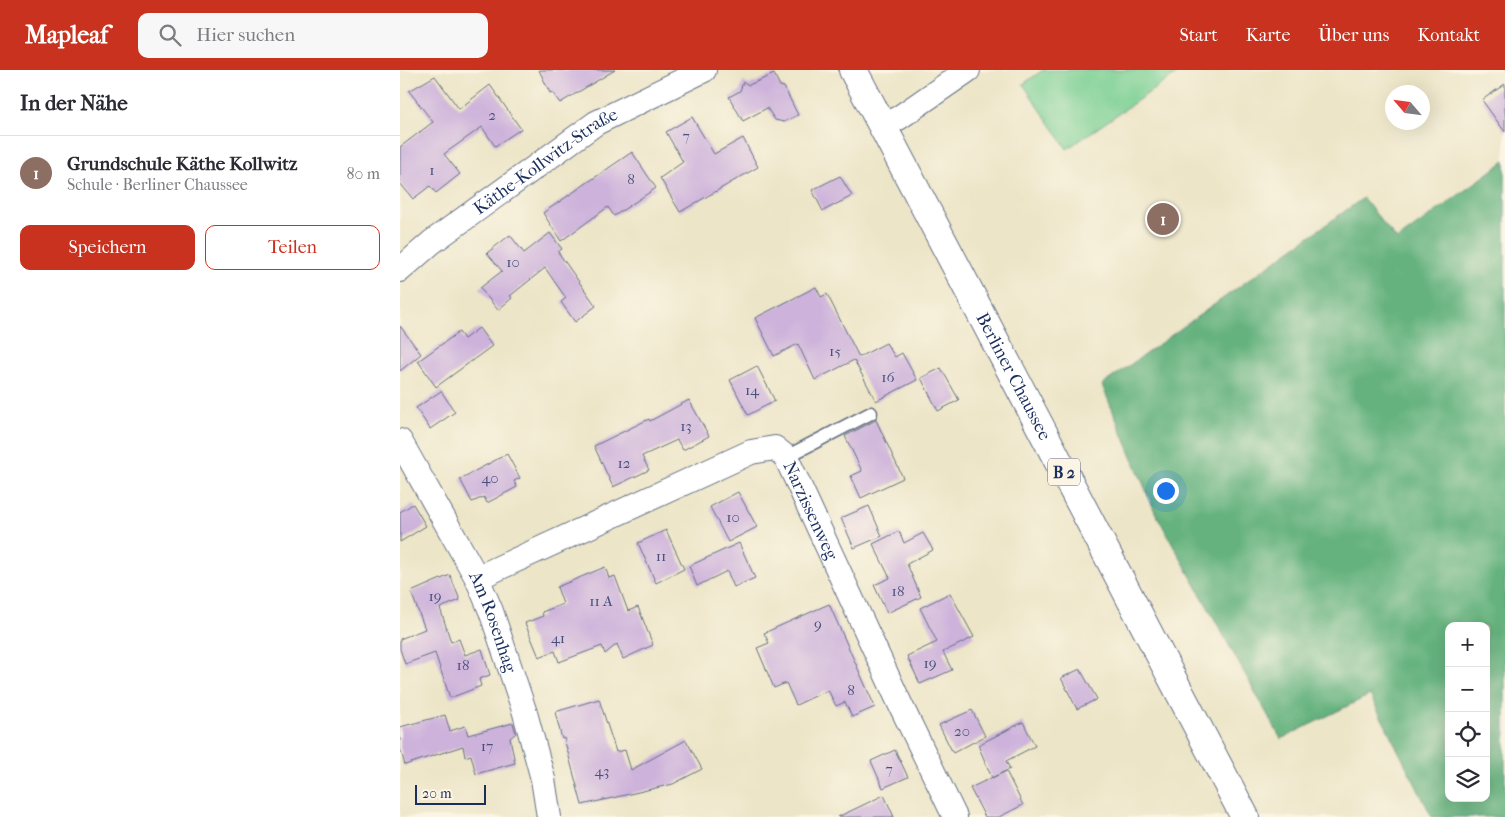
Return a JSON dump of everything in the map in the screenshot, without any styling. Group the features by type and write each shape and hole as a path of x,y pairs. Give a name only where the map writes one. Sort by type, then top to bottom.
{"main road":[{"name":"Berliner Chaussee","path":"853,70 1245,817"}],"street":[{"name":"Käthe-Kollwitz-Straße","path":"400,270 432,242 596,123 704,70"},
{"path":"883,127 968,70"},
{"name":"Am Rosenhag","path":"400,441 477,578 508,658 525,713 543,779 549,817"},
{"name":"Narzissenweg","path":"477,578 751,452 775,448 786,457 896,698 955,817"}],"lane":[{"path":"786,457 870,413"}],"green space":[{"path":"1043,70 1182,70 1067,149 1023,84"},
{"path":"1505,161 1505,817 1432,817 1370,695 1281,739 1155,512 1102,385 1363,198 1397,240"}],"building":[{"path":"539,70 615,70 560,103 552,92 550,93"},
{"path":"774,74 780,86 784,87 798,115 784,122 775,120 767,108 743,121 729,97 740,91 743,82 749,85"},
{"path":"435,76 459,109 490,85 521,129 495,146 482,127 444,154 460,174 436,193 430,186 413,199 400,183 400,147 433,122 409,91"},
{"path":"1505,84 1505,132 1482,100"},
{"path":"692,117 714,154 743,138 758,167 680,212 660,178 683,162 666,132"},
{"path":"632,152 656,188 614,216 608,207 561,241 543,213"},
{"path":"840,176 852,196 823,211 812,190"},
{"path":"550,233 562,249 558,252 596,306 575,322 561,302 566,298 545,268 510,296 512,298 498,310 480,288 502,271 487,253 510,235 524,253"},
{"path":"816,287 821,297 827,294 859,357 886,343 895,357 902,353 917,380 876,401 854,360 815,380 798,344 774,356 755,318"},
{"path":"400,326 421,354 400,371"},
{"path":"479,328 492,346 436,387 418,361 459,332 464,339"},
{"path":"757,366 775,401 748,415 730,380"},
{"path":"941,368 959,400 938,411 921,378"},
{"path":"441,391 455,412 430,429 416,408"},
{"path":"689,400 709,436 683,450 677,440 642,456 649,470 613,487 594,446 649,419 650,421"},
{"path":"876,420 903,478 861,498 851,476 862,471 845,436"},
{"path":"507,454 520,478 514,481 517,487 487,503 484,497 472,502 460,479"},
{"path":"738,492 757,527 728,542 710,507"},
{"path":"413,504 426,526 400,542 400,512"},
{"path":"869,506 882,536 854,548 841,518"},
{"path":"666,530 684,569 656,583 638,543"},
{"path":"899,531 904,543 923,533 933,550 907,564 921,597 887,613 874,585 890,578 873,544"},
{"path":"739,543 755,578 734,587 727,571 697,586 689,566"},
{"path":"605,567 609,578 615,576 628,611 638,607 653,645 623,659 617,644 605,654 602,646 559,662 555,651 539,657 525,623 543,616 542,612 563,604 557,587"},
{"path":"450,575 460,600 440,608 451,642 459,639 465,655 482,649 490,675 479,679 481,686 450,698 435,653 405,664 400,649 400,639 425,629 411,592"},
{"path":"950,593 974,637 943,652 952,670 920,684 907,656 937,642 920,608"},
{"path":"829,604 875,707 852,717 845,702 836,706 828,690 796,705 786,683 774,688 757,648 769,643 764,633"},
{"path":"1080,669 1097,699 1077,709 1061,678"},
{"path":"599,699 616,752 625,750 631,770 686,740 702,769 673,784 582,805 555,712"},
{"path":"972,710 985,736 953,753 939,725"},
{"path":"445,715 450,731 465,726 468,735 513,723 516,733 510,738 515,763 476,774 471,755 465,757 463,746 405,765 400,748 400,727"},
{"path":"1023,722 1035,746 1006,761 1010,769 992,778 978,745"},
{"path":"895,750 908,777 883,788 871,761"},
{"path":"1006,771 1023,805 999,817 985,817 970,788"},
{"path":"884,795 894,817 838,817"}],"place":[{"name":"Grundschule Käthe Kollwitz","path":"1163,219"}]}
